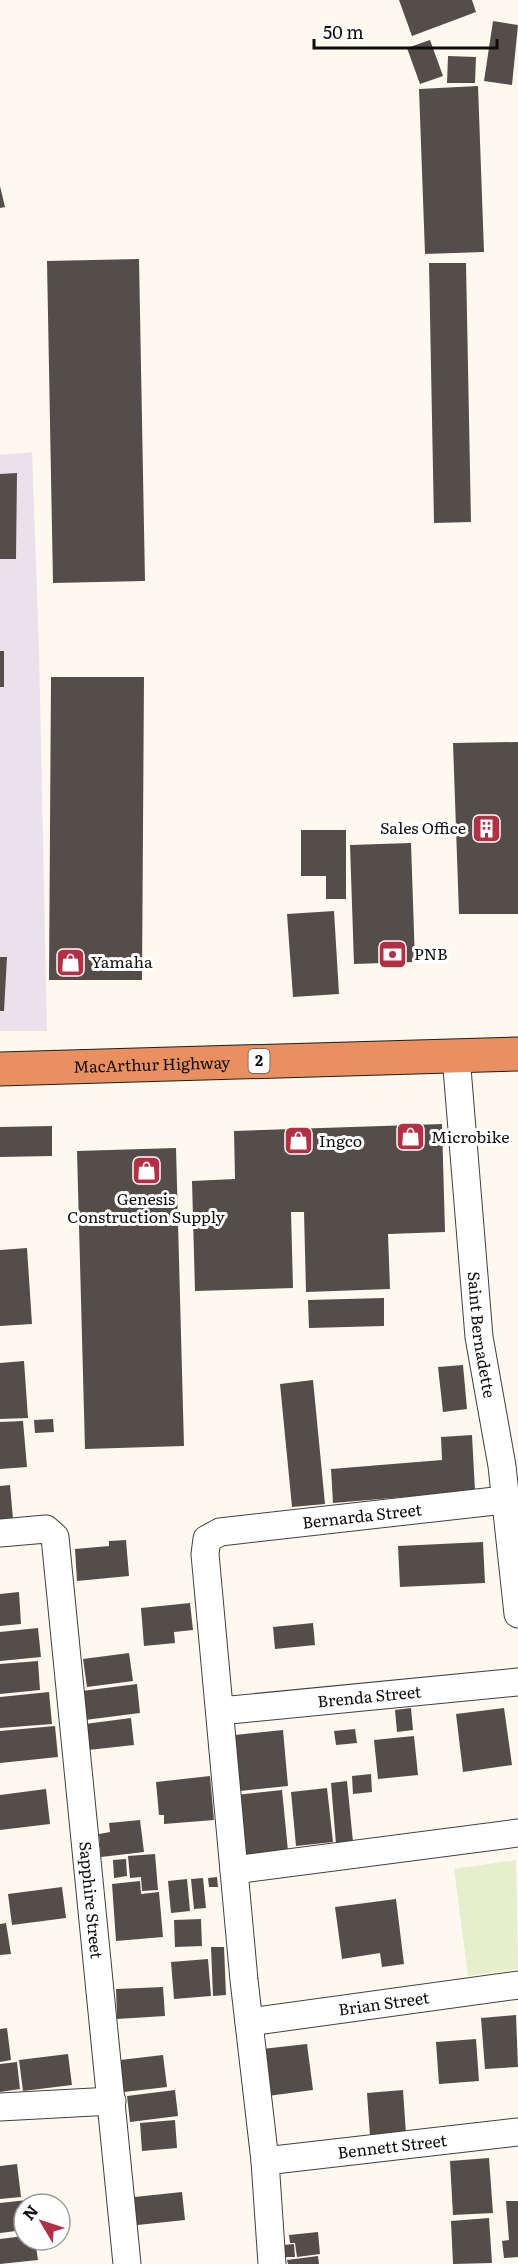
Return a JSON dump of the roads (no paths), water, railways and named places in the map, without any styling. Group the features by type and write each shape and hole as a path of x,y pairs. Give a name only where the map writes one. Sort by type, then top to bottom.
{"highway":[{"name":"MacArthur Highway","path":"0,1069 518,1054"}],"street":[{"name":"Saint Bernadette","path":"456,1056 479,1337 502,1466 518,1614"},
{"name":"Bernarda Street","path":"220,1711 205,1554 207,1539 220,1532 504,1500"},
{"name":"Sapphire Street","path":"0,1533 46,1529 55,1537 127,2264"},
{"name":"Brenda Street","path":"220,1711 518,1682"},
{"path":"220,1711 249,2022 265,2161 272,2264"},
{"path":"234,1870 518,1833"},
{"name":"Brian Street","path":"249,2022 518,1985"},
{"path":"0,2107 112,2101"},
{"name":"Bennett Street","path":"265,2161 518,2132"}],"place":[{"name":"Sales Office","path":"487,828"},
{"name":"PNB","path":"393,954"},
{"name":"Yamaha","path":"70,962"},
{"name":"Microbike","path":"410,1137"},
{"name":"Ingco","path":"298,1141"},
{"name":"Genesis Construction Supply","path":"146,1171"}]}
